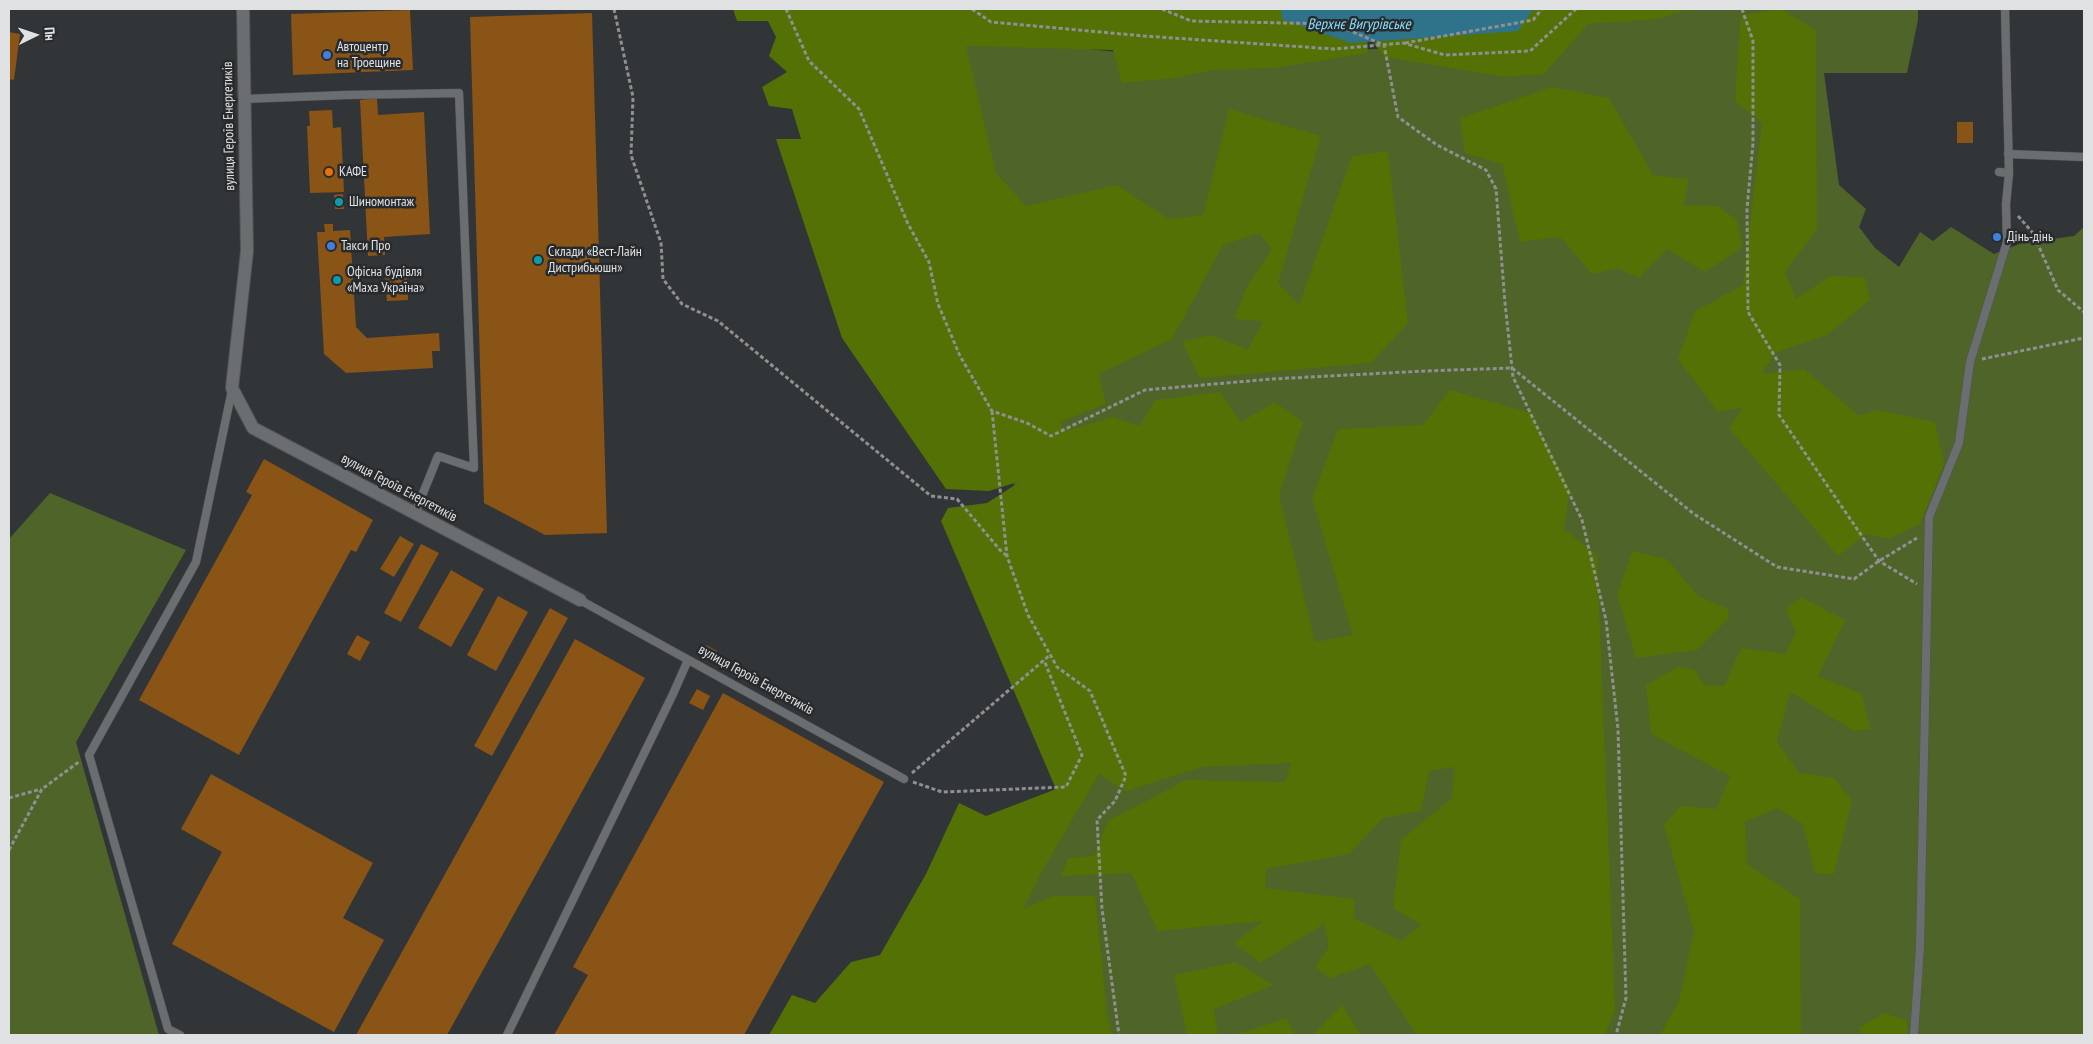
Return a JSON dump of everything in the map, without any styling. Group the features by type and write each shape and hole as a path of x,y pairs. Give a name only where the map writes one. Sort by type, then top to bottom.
{"street":[{"name":"вулиця Героїв Енергетиків","path":"242,9 247,251 232,388 253,428 580,600"}],"lane":[{"path":"1914,1035 1920,947 1929,517 1959,443 1970,362 2007,242 2006,204 2009,173 2005,9"},
{"path":"244,99 346,94 459,93 474,468 438,456 415,513"},
{"path":"2008,154 2084,157"},
{"path":"1999,172 2009,173"},
{"path":"180,1035 168,1029 89,755 196,562 232,388"},
{"name":"вулиця Героїв Енергетиків","path":"580,600 904,779"},
{"path":"507,1035 688,660"}],"path":[{"path":"614,9 633,97 631,155 660,243 662,280 682,304 718,321 931,496 956,499 1007,556"},
{"path":"786,9 809,61 859,109 908,224 929,262 938,304 960,356 992,411 1007,556 1028,615 1057,667 1090,691 1126,776 1116,801 1097,820 1102,909 1119,1035"},
{"path":"972,9 991,22 1144,36 1334,49 1403,43 1533,20 1542,9"},
{"path":"1162,9 1191,21 1334,24 1384,45"},
{"path":"1403,43 1445,55 1530,50 1576,9"},
{"path":"1742,9 1753,41 1753,143 1747,209 1748,312 1780,365 1778,415 1879,560 1928,591"},
{"path":"1384,45 1398,118 1437,145 1486,170 1496,189 1513,377 1582,520 1606,620 1618,729 1626,998 1616,1035"},
{"path":"2006,204 2033,233 2058,290 2084,312"},
{"path":"1970,362 2084,338"},
{"path":"992,411 1028,423 1051,436 1145,390 1272,379 1512,368 1694,514 1777,567 1854,579 1879,560 1929,530"},
{"path":"904,779 1050,655"},
{"path":"904,779 942,792 1066,787 1082,755 1044,660"},
{"path":"9,798 42,789 89,755"},
{"path":"9,850 42,789"}],"green space":[{"path":"733,9 1298,9 1366,16 1368,53 1273,68 1214,70 1175,78 1122,83 1113,50 966,46 996,173 1026,206 1117,185 1169,219 1203,215 1229,109 1321,136 1278,283 1299,305 1352,156 1388,151 1408,323 1371,363 1200,378 1182,342 1210,335 1248,349 1263,321 1234,319 1247,286 1272,249 1259,233 1223,245 1172,339 1099,374 1106,404 1060,422 1065,431 1113,417 1140,426 1155,400 1220,392 1241,422 1275,402 1303,422 1279,495 1315,642 1353,635 1312,498 1338,429 1423,425 1450,390 1531,413 1570,489 1564,529 1597,555 1615,1010 1605,1035 1417,1035 1370,964 1330,978 1315,967 1329,947 1324,924 1260,963 1234,943 1263,921 1158,931 1131,873 1061,876 1068,858 1094,856 1108,821 1186,780 1285,782 1291,763 1202,767 1126,791 1099,774 1042,871 1023,909 1053,896 1095,896 1107,1014 1112,1035 769,1035 792,995 815,1003 851,962 880,955 926,874 959,803 986,816 1056,789 941,521 948,508 987,503 1021,481 989,491 946,489 842,338 776,139 801,139 792,109 769,106 762,87 787,72 769,56 776,37 768,21 737,21","holes":["1454,767 1452,798 1401,840 1393,908 1421,925 1401,941 1354,918 1354,899 1265,888 1266,869 1349,854 1383,818 1421,811 1429,771"]},
{"path":"1520,9 1689,9 1658,19 1588,24 1544,74 1505,77 1385,57 1374,44 1389,26"},
{"path":"1567,9 1918,9 1918,20 1907,73 1824,73 1839,185 1866,209 1859,227 1875,248 1899,267 1920,232 1933,241 1951,227 1994,254 2022,243 2074,236 2084,227 2084,1035 982,1035 932,964 1091,750 881,26 1180,59 1529,41"},
{"path":"1781,9 1816,30 1817,229 1785,272 1796,299 1830,276 1865,277 1870,300 1827,335 1775,353 1762,374 1804,369 1859,416 1877,410 1935,422 1944,464 1920,524 1888,539 1866,534 1838,556 1729,428 1743,407 1718,412 1678,359 1695,311 1743,285 1762,123 1735,101 1741,15"},
{"path":"1552,87 1609,98 1653,175 1689,179 1683,205 1718,206 1737,220 1742,247 1705,272 1667,249 1639,278 1618,268 1592,274 1560,237 1520,242 1502,164 1465,153 1460,118"},
{"path":"50,493 186,550 76,742 159,1035 9,1035 9,539"},
{"path":"1633,551 1667,559 1698,596 1728,609 1729,618 1697,650 1636,658 1617,594"},
{"path":"1801,597 1845,620 1818,676 1862,694 1870,729 1854,731 1790,692 1777,742 1799,773 1834,778 1852,800 1834,874 1815,873 1803,824 1777,808 1745,822 1747,864 1800,899 1801,1035 1660,1035 1679,1001 1694,931 1664,825 1680,806 1716,809 1730,776 1651,734 1646,685 1679,666 1695,670 1704,685 1724,686 1741,648 1785,654 1796,633 1786,610"},
{"path":"1235,962 1274,985 1214,1009 1218,1035 1187,1035 1174,975"},
{"path":"1342,1005 1361,1035 1313,1035"},
{"path":"1885,1013 1907,1021 1907,1035 1861,1035 1860,1027"},
{"path":"1287,1018 1294,1035 1235,1035"}],"water":[{"name":"Верхнє Вигурівське","path":"1281,9 1533,9 1518,31 1351,43 1282,19"}],"building":[{"path":"410,10 413,70 293,75 291,14"},
{"name":"Склади «Вест-Лайн Дистрибьюшн»","path":"592,13 607,533 545,535 484,503 470,17"},
{"path":"9,32 20,34 14,80 9,79"},
{"path":"377,98 378,115 424,112 430,234 384,237 385,255 368,256 360,100"},
{"path":"332,110 333,128 341,127 344,192 310,193 307,126 310,126 309,111"},
{"path":"1957,122 1973,122 1973,143 1957,143"},
{"name":"Шиномонтаж","path":"343,194 344,209 335,209 334,195"},
{"name":"Офісна будівля «Маха Україна»","path":"324,224 333,224 333,231 350,230 356,327 367,338 439,333 440,351 432,351 433,368 346,373 324,354 317,232 325,232"},
{"path":"407,273 408,300 387,301 385,275"},
{"path":"264,459 373,520 356,552 351,550 239,755 139,700 252,495 246,492"},
{"path":"400,536 414,544 394,577 380,569"},
{"path":"421,544 439,553 401,622 384,613"},
{"path":"451,570 484,589 451,647 418,628"},
{"path":"498,596 528,612 496,671 467,655"},
{"path":"550,608 568,618 492,756 474,746"},
{"path":"357,635 370,642 360,661 347,654"},
{"path":"575,639 645,678 447,1035 356,1035"},
{"path":"706,645 717,651 712,660 701,653"},
{"path":"697,689 710,696 703,710 689,703"},
{"path":"723,693 884,782 744,1035 554,1035 588,975 573,967"},
{"path":"211,774 373,863 343,918 384,940 334,1032 172,944 222,852 181,829"}],"place":[{"name":"Автоцентр на Троещине","path":"327,55"},
{"name":"КАФЕ","path":"329,172"},
{"name":"Шиномонтаж","path":"339,202"},
{"name":"Дінь-дінь","path":"1997,237"},
{"name":"Такси Про","path":"331,246"},
{"name":"Склади «Вест-Лайн Дистрибьюшн»","path":"538,260"},
{"name":"Офісна будівля «Маха Україна»","path":"337,280"}]}
